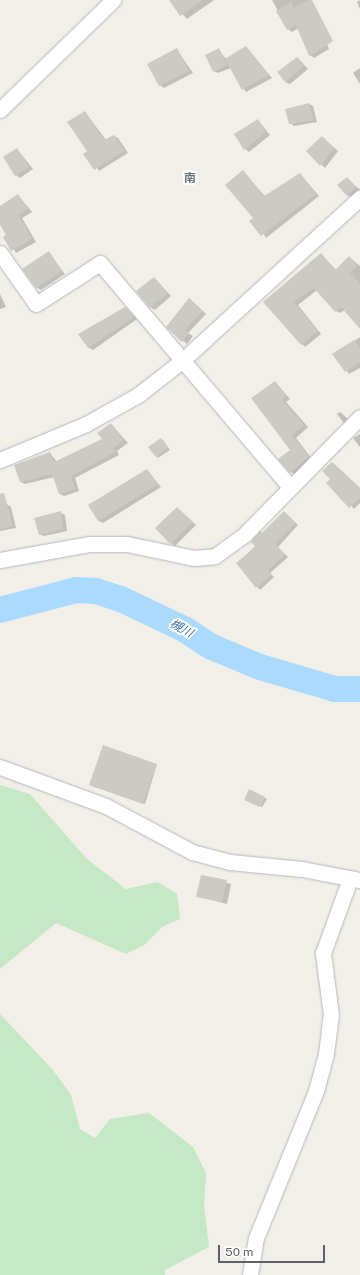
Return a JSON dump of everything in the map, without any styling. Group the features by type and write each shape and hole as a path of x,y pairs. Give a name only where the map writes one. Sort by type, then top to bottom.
{"street":[{"path":"0,110 113,0"},
{"path":"0,460 86,424 138,395 184,359 360,198"},
{"path":"0,253 36,304 100,264 184,359 289,486"},
{"path":"0,560 89,544 127,544 194,558 215,556 245,534 289,486 360,417"},
{"path":"0,767 106,806 192,852 230,862 302,869 355,879 323,953 331,1015 326,1054 316,1091 256,1238 250,1275"}],"green space":[{"path":"0,785 30,794 87,859 126,889 158,882 177,894 180,919 162,927 144,945 126,954 56,923 0,969"},
{"path":"0,1014 53,1070 71,1095 80,1129 95,1138 110,1119 149,1113 193,1147 206,1173 204,1205 209,1247 165,1270 165,1275 0,1275"}],"building":[{"path":"169,0 203,0 180,16"},
{"path":"308,0 312,0 333,41 309,56 296,25 287,30 276,11 291,2 294,8"},
{"path":"246,46 269,75 242,90 225,59"},
{"path":"177,48 189,71 159,86 147,64"},
{"path":"219,48 227,65 213,72 205,55"},
{"path":"297,57 304,66 285,82 277,72"},
{"path":"309,103 313,120 289,124 285,109"},
{"path":"85,111 104,140 114,135 124,151 94,170 83,154 87,151 67,122"},
{"path":"258,119 266,132 244,150 234,134"},
{"path":"322,136 334,148 320,166 306,151"},
{"path":"17,148 29,167 15,176 3,157"},
{"path":"243,170 264,196 300,173 316,194 261,236 249,221 253,218 225,185"},
{"path":"347,177 356,187 347,196 337,185"},
{"path":"18,194 28,209 19,215 32,239 11,251 3,237 6,235 0,225 0,206"},
{"path":"49,251 62,271 36,288 22,269"},
{"path":"321,253 335,270 349,256 358,265 350,273 360,284 360,329 341,307 335,312 314,288 294,302 318,331 301,345 263,302"},
{"path":"154,277 168,293 150,308 136,291"},
{"path":"189,298 203,311 185,330 189,333 182,342 166,327"},
{"path":"125,307 134,317 88,348 78,334"},
{"path":"354,340 360,349 360,362 345,372 332,354"},
{"path":"275,381 287,396 282,400 304,425 292,435 309,456 290,473 278,459 290,450 251,398"},
{"path":"111,423 124,440 113,448 115,452 71,476 75,489 59,494 52,474 20,482 14,465 50,452 54,462 102,439 97,433"},
{"path":"161,438 168,448 156,457 148,447"},
{"path":"332,462 360,488 360,498 349,508 326,483 330,479 322,471"},
{"path":"147,469 158,484 98,521 88,505"},
{"path":"4,493 13,526 0,529 0,494"},
{"path":"177,507 193,522 170,544 155,528"},
{"path":"61,511 63,529 39,535 34,518"},
{"path":"284,511 296,523 275,544 285,555 268,570 272,575 256,588 236,563 256,547 251,542 260,531 262,533"},
{"path":"103,745 157,764 143,804 89,785"},
{"path":"249,789 265,797 260,807 244,800"},
{"path":"201,875 227,880 222,902 196,897"}],"waterway":[{"name":"槻川","path":"0,610 76,590 96,591 121,599 184,629 212,647 260,667 335,689 360,689"}],"district":[{"name":"南","path":"190,179"}]}
